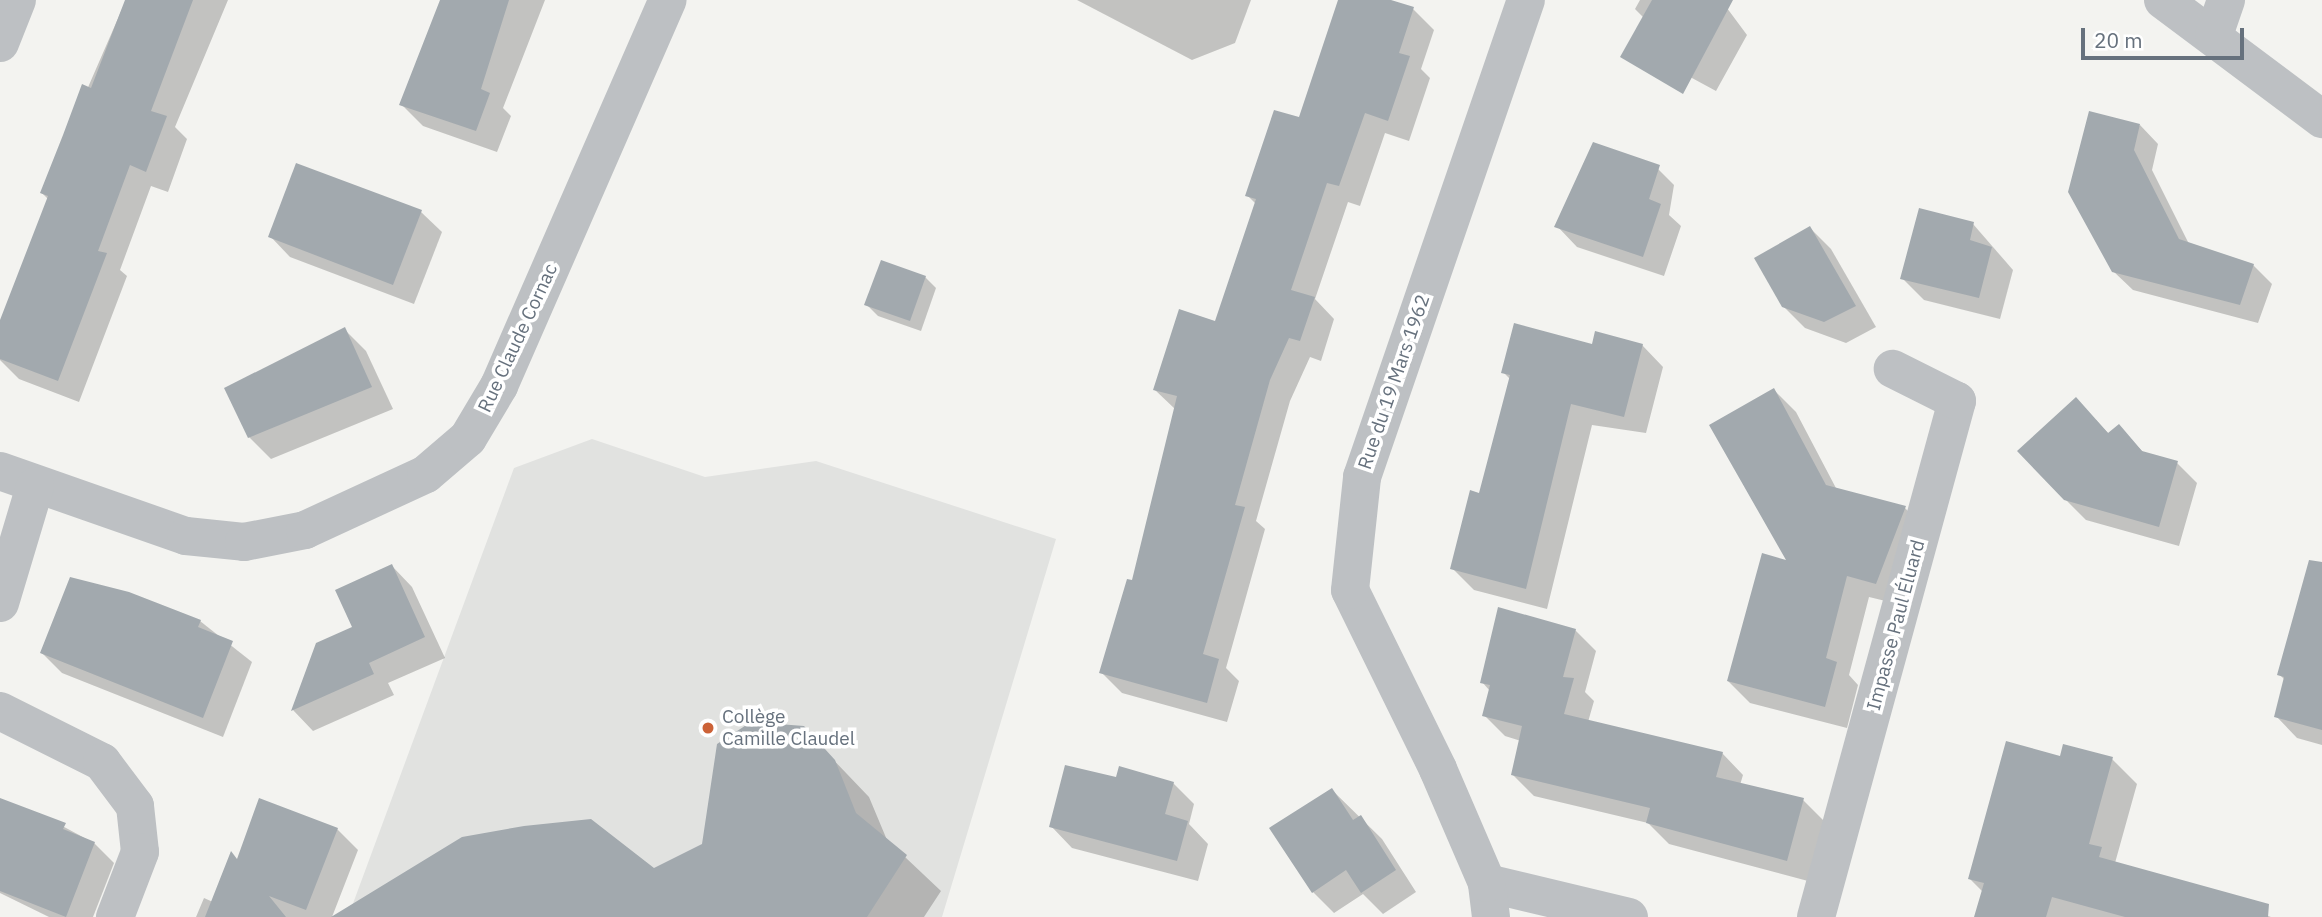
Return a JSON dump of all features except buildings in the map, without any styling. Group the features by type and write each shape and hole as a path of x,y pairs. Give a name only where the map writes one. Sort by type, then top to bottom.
{"street":[{"path":"0,43 17,0"},
{"name":"Rue Claude Cornac","path":"0,471 35,486 186,536 244,542 305,530 426,474 468,438 499,386 668,0"},
{"name":"Rue du 19 Mars 1962","path":"1489,900 1350,590 1362,477 1526,0"},
{"path":"2163,0 2220,18 2322,119"},
{"name":"Impasse Paul Éluard","path":"1816,917 1957,401 1894,369"},
{"path":"0,603 35,486"},
{"path":"0,711 102,761 135,806 140,852 115,917"},
{"path":"1489,900 1629,917"}],"shaded area":[{"name":"Collège Camille Claudel","path":"592,439 705,477 816,461 1056,539 942,917 348,917 514,468"}],"place":[{"name":"Collège Camille Claudel","path":"708,728"}]}
